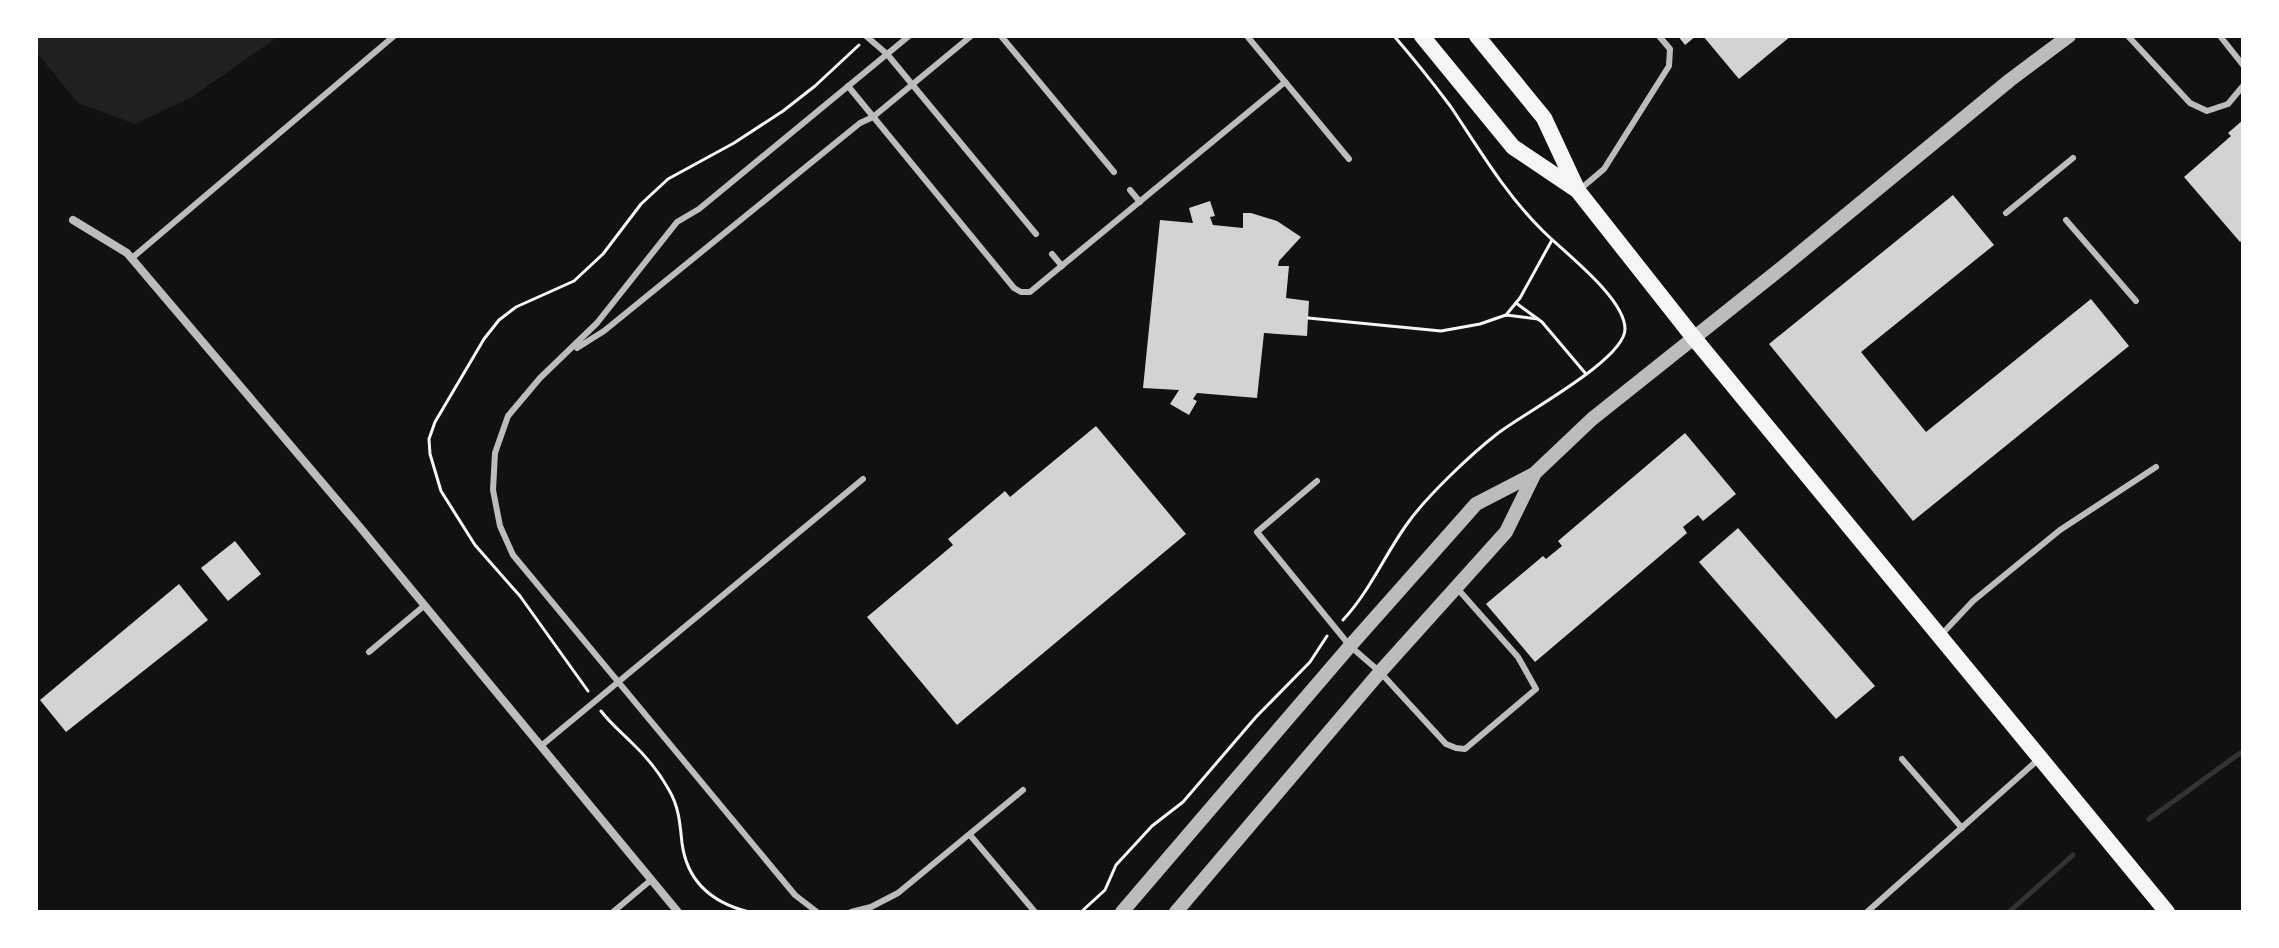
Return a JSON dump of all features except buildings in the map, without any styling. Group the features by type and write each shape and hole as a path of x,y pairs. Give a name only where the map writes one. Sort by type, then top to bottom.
{"main road":[{"path":"1422,36 1513,147 1578,191"},
{"path":"1477,36 1544,118 1578,191 1694,338 2167,912"}],"street":[{"path":"1122,912 1476,504 1534,474 1592,419 2010,80 2069,36"},
{"path":"73,220 132,258 425,605 678,912"},
{"path":"1176,912 1380,672 1506,532 1534,474"}],"lane":[{"path":"132,258 394,36"},
{"path":"866,36 887,54 1036,234"},
{"path":"817,912 795,895 513,555 500,526 493,490 495,453 508,416 526,392 597,323 677,222 699,209 909,36"},
{"path":"567,354 604,331 971,36"},
{"path":"1001,36 1114,172"},
{"path":"1247,36 1349,159"},
{"path":"1578,191 1604,169 1669,66 1670,49 1659,36"},
{"path":"2128,36 2190,103 2207,111 2228,104 2243,86"},
{"path":"2220,36 2243,65"},
{"path":"848,86 1014,288 1030,292 1285,82"},
{"path":"2006,213 2073,158"},
{"path":"1130,190 1140,202"},
{"path":"2066,220 2136,301"},
{"path":"1052,254 1062,266"},
{"path":"1939,637 1973,601 2060,530 2156,467"},
{"path":"541,746 863,479"},
{"path":"1317,481 1257,532 1350,646 1380,672 1446,744 1465,749 1536,689 1518,657 1456,587"},
{"path":"369,652 425,605"},
{"path":"1867,912 2040,758"},
{"path":"1902,759 1962,828"},
{"path":"851,912 871,907 898,893 1023,790"},
{"path":"970,835 1035,912"},
{"path":"613,912 651,880"}],"path":[{"path":"749,912 718,902 692,877 682,845 678,810 671,793 645,756 605,716 520,596 475,545 441,491 429,439 435,422 484,339 499,320 516,307 574,281 603,254 629,218 656,189 792,105 866,36"},
{"path":"1081,912 1105,890 1116,865 1152,826 1183,802 1256,717 1304,669 1324,639 1368,589 1400,535 1421,507 1499,432 1557,396 1621,345 1625,324 1619,309 1499,180 1450,106 1394,36"},
{"path":"1506,315 1552,240"},
{"path":"1516,303 1538,319 1586,374"},
{"path":"1308,318 1441,331 1480,324 1506,315 1538,319"}],"shaded area":[{"path":"36,36 276,38 192,97 135,124 78,103 36,52"}],"waterway":[{"path":"2149,819 2243,751"},
{"path":"2009,912 2073,855"}]}
